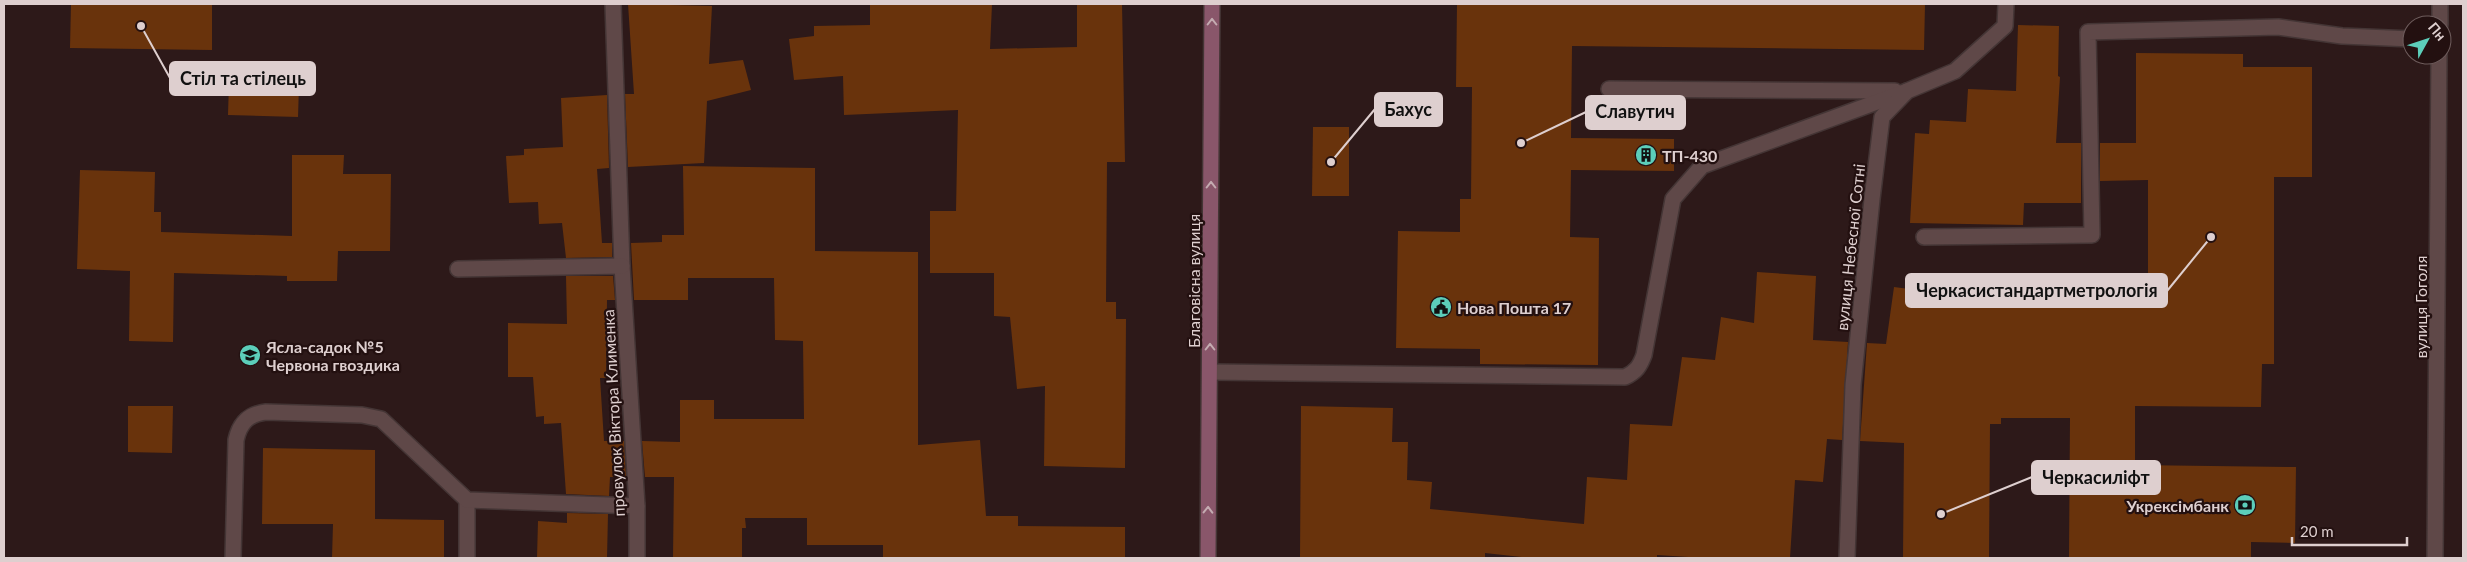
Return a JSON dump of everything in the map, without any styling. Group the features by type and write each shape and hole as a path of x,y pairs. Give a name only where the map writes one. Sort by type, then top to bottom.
{"main road":[{"name":"Благовісна вулиця","path":"1208,558 1212,4"}],"street":[{"name":"провулок Віктора Клименка","path":"613,4 622,266 637,506 636,558"},
{"name":"вулиця Небесної Сотні","path":"1847,558 1853,385 1882,118 1907,91 1955,71 2005,26 2006,4"},
{"path":"1924,237 2092,235 2088,32 2278,27 2342,36 2402,38"},
{"name":"вулиця Гоголя","path":"2435,558 2439,65"},
{"path":"1610,89 1907,91"},
{"path":"1210,372 1625,378 1637,369 1644,355 1673,200 1702,166 1907,91"},
{"path":"458,269 622,266"},
{"path":"233,558 236,440 239,429 245,420 255,413 362,414 381,419 467,500 637,506"},
{"path":"467,500 467,558"}],"building":[{"path":"71,4 212,4 212,50 70,48"},
{"path":"628,4 712,6 709,64 743,60 751,90 707,101 704,163 628,167 625,94 634,94"},
{"path":"870,4 992,4 990,49 1077,47 1077,4 1122,4 1125,162 1107,162 1106,302 1116,302 1116,319 1126,319 1125,468 1044,466 1045,386 1017,389 1010,317 994,316 994,273 930,273 930,211 956,211 958,110 844,115 843,76 794,80 789,39 814,36 814,26 870,25"},
{"path":"1457,4 1925,4 1924,50 1572,46 1571,138 1674,139 1674,171 1571,170 1570,237 1599,238 1598,365 1480,364 1480,349 1396,348 1398,231 1460,232 1460,199 1471,199 1472,87 1456,87"},
{"path":"2018,25 2059,26 2058,76 2060,77 2056,143 2081,143 2081,203 2024,203 2023,225 1910,223 1915,133 1929,134 1930,120 1966,122 1968,89 2016,91"},
{"path":"2136,53 2243,54 2243,67 2312,67 2312,177 2274,177 2274,364 2262,364 2261,407 2135,406 2135,465 2296,467 2295,543 2251,542 2251,558 2069,558 2070,418 2001,418 2001,424 1990,424 1989,558 1903,558 1904,443 1860,441 1867,343 1886,344 1894,287 1940,293 2148,294 2148,180 2100,181 2100,143 2136,143"},
{"path":"229,82 299,85 298,117 228,115"},
{"path":"607,95 609,168 597,169 602,243 612,243 612,257 566,258 562,223 539,224 538,202 509,203 506,156 524,155 524,149 563,147 561,98"},
{"path":"1313,127 1349,127 1349,196 1312,196"},
{"path":"292,155 344,155 343,174 391,174 390,251 338,251 337,281 287,281 287,276 174,273 173,342 129,341 130,271 77,269 80,170 155,172 154,212 161,212 161,232 292,236"},
{"path":"683,166 815,168 815,251 918,252 918,445 980,440 986,516 1018,516 1018,526 1125,527 1125,558 883,558 883,545 807,545 807,518 745,518 746,528 742,528 742,558 673,558 674,477 645,477 642,441 680,442 680,400 714,400 714,419 804,419 803,341 775,340 774,278 688,278 688,300 634,300 631,243 662,242 662,235 684,235"},
{"path":"1757,272 1816,276 1813,340 1848,342 1842,440 1827,439 1823,482 1795,480 1790,558 1704,558 1657,555 1657,558 1530,558 1485,553 1485,558 1300,558 1301,406 1393,408 1392,442 1408,442 1407,480 1432,482 1430,509 1584,524 1587,477 1627,480 1630,424 1672,426 1682,357 1715,360 1721,317 1754,323"},
{"path":"566,276 613,276 615,300 607,300 606,378 600,378 604,441 624,441 626,477 610,477 609,496 566,494 561,423 544,424 544,416 536,417 533,377 508,377 508,323 567,324"},
{"path":"128,406 173,406 172,453 128,452"},
{"path":"263,448 375,450 375,519 444,520 444,558 332,558 333,524 262,524"},
{"path":"567,513 608,514 607,558 537,558 538,521 567,523"}],"place":[{"name":"Стіл та стілець","path":"141,26"},
{"name":"Славутич","path":"1521,143"},
{"name":"ТП-430","path":"1646,155"},
{"name":"Бахус","path":"1331,162"},
{"name":"Черкасистандартметрологія","path":"2211,237"},
{"name":"Нова Пошта 17","path":"1441,307"},
{"name":"Ясла-садок №5 Червона гвоздика","path":"250,355"},
{"name":"Укрексімбанк","path":"2245,505"},
{"name":"Черкасиліфт","path":"1941,514"}]}
